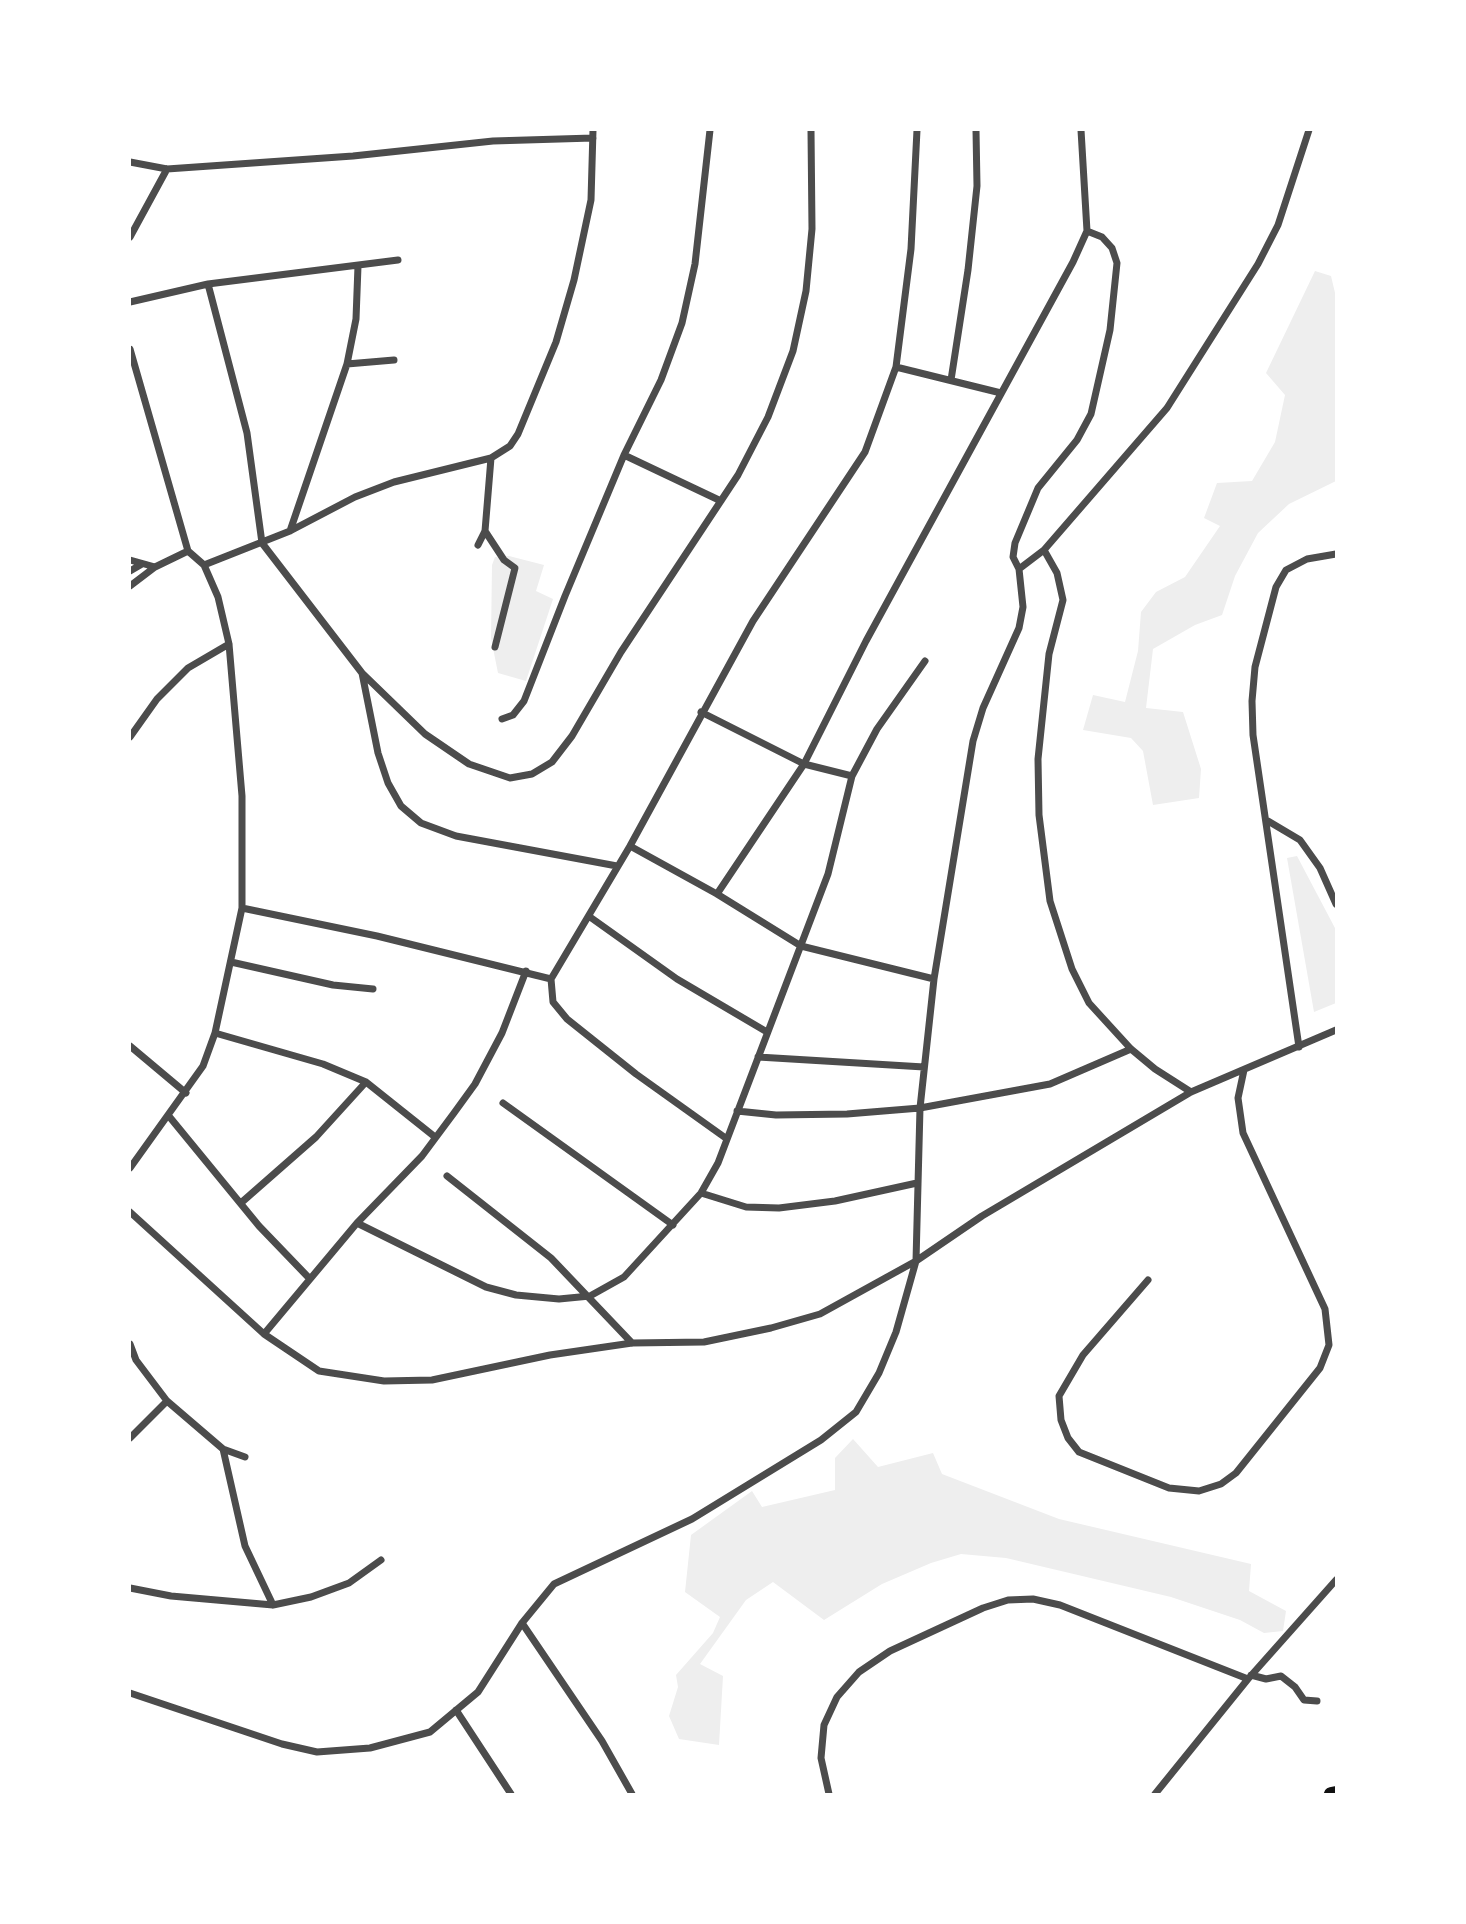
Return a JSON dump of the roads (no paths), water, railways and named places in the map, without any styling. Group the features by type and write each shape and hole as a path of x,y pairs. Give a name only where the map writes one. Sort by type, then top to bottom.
{"main road":[{"path":"1331,1794 1336,1793"}],"street":[{"path":"502,719 513,715 524,701 624,455 661,380 682,323 695,264 710,130"},
{"path":"208,284 247,433 262,543 362,673 425,734 469,764 509,778 532,774 552,762 572,736 621,652 721,501 768,417 793,351 806,291 812,229 811,130"},
{"path":"727,1139 636,1074 567,1019 553,1002 551,979 590,917 701,712 754,621 865,452 896,367 911,249 917,130"},
{"path":"951,380 977,187 976,130"},
{"path":"718,894 804,764 866,641 1087,231 1081,130"},
{"path":"1019,569 1044,550 1167,408 1235,303 1278,225 1309,130"},
{"path":"130,162 166,169 353,156 493,141 593,134 591,200 583,247 556,342 518,434 510,446 491,458 394,482 355,497 290,531 204,565"},
{"path":"130,237 166,169"},
{"path":"130,1693 282,1744 317,1752 370,1748 430,1732 478,1692 522,1623 554,1584 692,1519 821,1440 856,1412 879,1373 896,1332 916,1261 920,1108 934,979 973,741 983,708 1018,628 1023,607 1019,569 1013,550 1038,488 1077,440 1091,414 1110,330 1117,263 1112,248 1102,237 1087,231"},
{"path":"130,302 208,284 398,260"},
{"path":"290,531 347,364 356,319 358,266"},
{"path":"130,349 188,551 204,565 218,597 229,644 242,796 242,908 215,1033 203,1066 130,1168"},
{"path":"347,364 394,360"},
{"path":"896,367 1001,393"},
{"path":"624,455 721,501"},
{"path":"478,545 485,531 491,458"},
{"path":"485,531 504,560 515,568 495,647"},
{"path":"1044,550 1057,573 1063,600 1049,654 1038,759 1039,815 1050,901 1072,968 1089,1003 1131,1049 1191,1092"},
{"path":"130,586 155,567 188,551"},
{"path":"1299,1047 1268,821 1253,735 1252,701 1258,654 1276,587 1286,570 1307,559 1336,554"},
{"path":"130,560 155,567"},
{"path":"130,571 142,564"},
{"path":"130,737 157,699 188,668 229,644"},
{"path":"357,1223 486,1287 516,1295 559,1299 590,1296 624,1277 701,1193 727,1139 828,874 852,776 877,729 925,661"},
{"path":"362,673 367,710 388,783 401,806 421,823 456,836 617,866"},
{"path":"701,712 804,764 852,776"},
{"path":"1268,821 1300,840 1320,868 1336,904"},
{"path":"630,846 718,894 801,946 934,979"},
{"path":"242,908 526,971 551,979"},
{"path":"590,917 677,979 767,1032"},
{"path":"231,962 333,985 373,989"},
{"path":"264,1334 357,1223 422,1156 475,1084 502,1033 526,971"},
{"path":"130,1212 264,1334 319,1371 384,1381 432,1380 550,1355 632,1343 704,1342 771,1328 820,1314 916,1261 982,1216 1191,1092 1336,1030"},
{"path":"215,1033 323,1063 366,1082 435,1137"},
{"path":"130,1046 186,1093"},
{"path":"737,1111 776,1115 847,1114 920,1108 1050,1084 1131,1049"},
{"path":"758,1057 924,1067"},
{"path":"1148,1280 1083,1355 1059,1396 1061,1420 1068,1438 1079,1452 1170,1488 1199,1491 1221,1484 1236,1473 1320,1368 1329,1345 1325,1309 1243,1133 1238,1098 1244,1070"},
{"path":"242,1202 316,1137 366,1082"},
{"path":"503,1102 673,1225"},
{"path":"168,1115 259,1226 309,1278"},
{"path":"447,1176 542,1250 590,1296 632,1343"},
{"path":"701,1193 746,1207 779,1208 835,1201 917,1182"},
{"path":"130,1344 136,1360 167,1401 223,1449 245,1457"},
{"path":"130,1438 167,1401"},
{"path":"223,1449 245,1545 274,1605"},
{"path":"130,1588 171,1596 274,1605 312,1597 349,1583 381,1560"},
{"path":"1155,1794 1250,1677 1336,1580"},
{"path":"829,1794 821,1758 824,1725 837,1697 859,1672 890,1651 983,1608 1008,1600 1034,1599 1060,1605 1250,1677 1266,1679 1280,1676 1295,1687 1304,1700 1317,1701"},
{"path":"522,1623 602,1741 632,1794"},
{"path":"456,1710 511,1794"}]}
